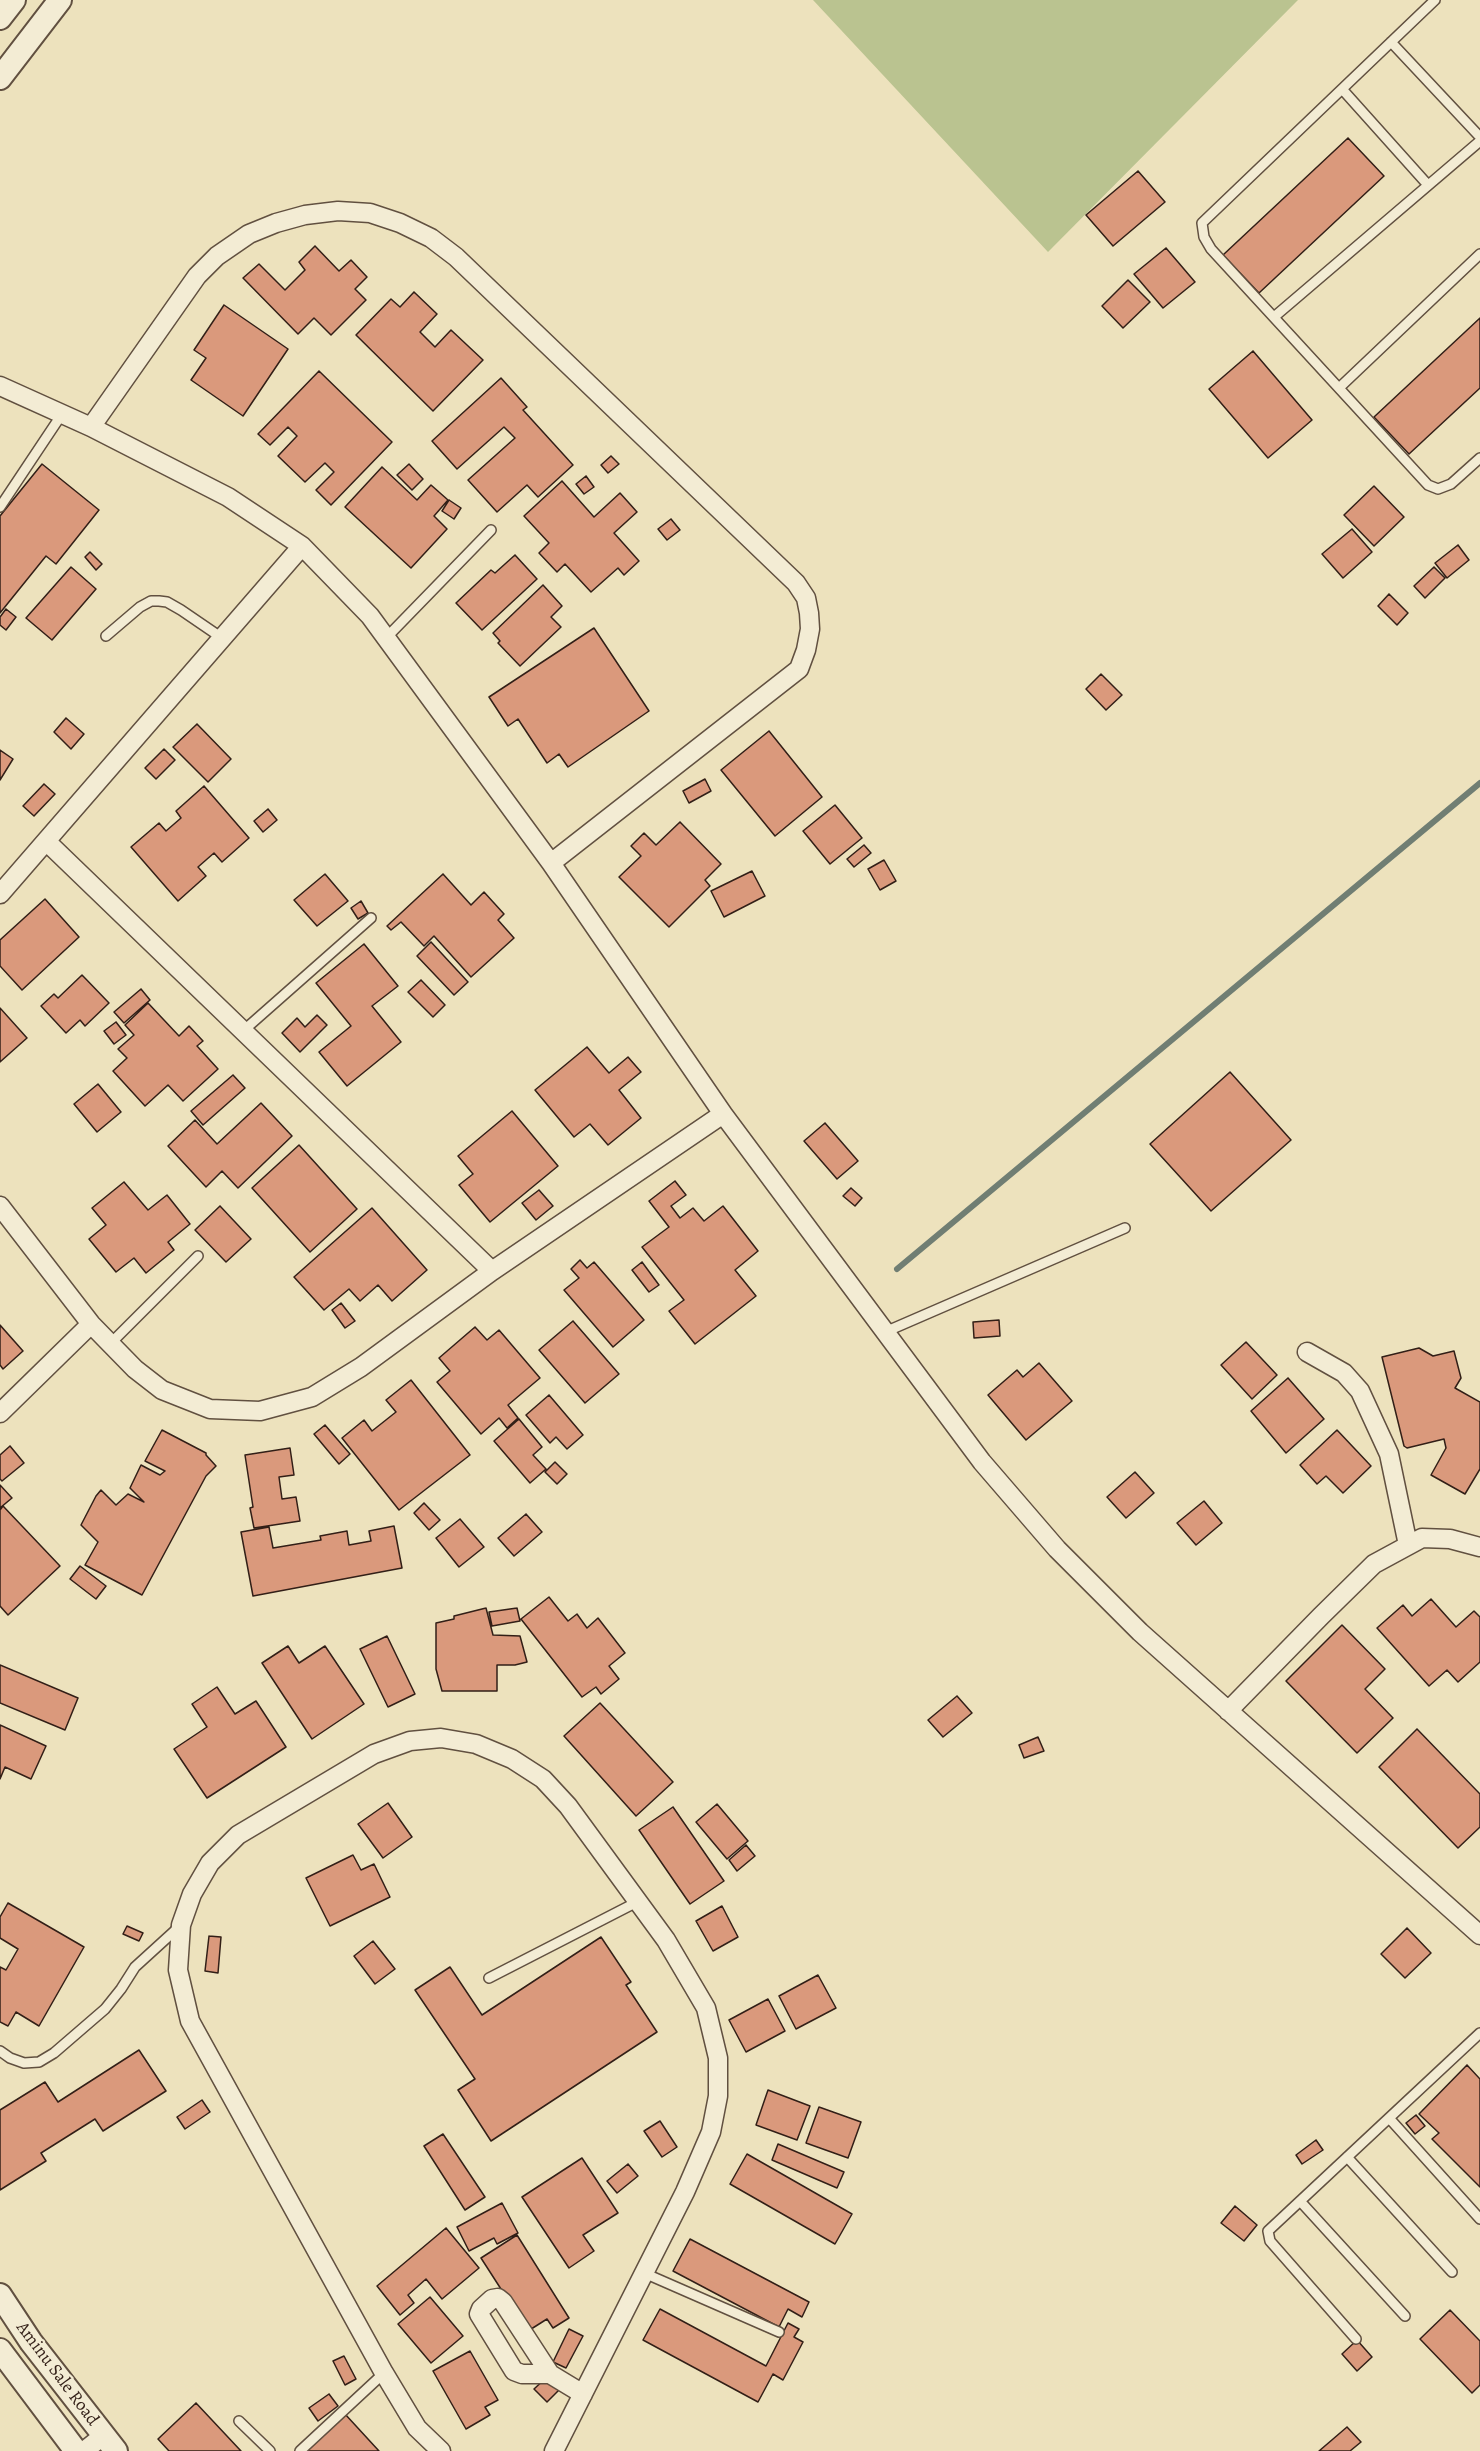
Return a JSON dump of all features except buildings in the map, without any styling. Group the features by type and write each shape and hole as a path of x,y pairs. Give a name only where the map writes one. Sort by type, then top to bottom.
{"street":[{"path":"0,18 14,0"},
{"path":"0,78 60,0"},
{"path":"91,427 197,276 217,256 249,234 305,215 338,211 370,213 431,237 465,266 796,583 806,598 809,613 810,629 799,669 551,863"},
{"path":"0,386 91,427 228,497 302,546 370,616 551,863 723,1114 982,1462 1058,1549 1140,1632 1480,1935"},
{"path":"0,894 302,546"},
{"path":"46,841 492,1271"},
{"path":"0,1206 91,1324 135,1369 162,1390 210,1409 260,1411 312,1397 361,1367 492,1271 723,1114"},
{"path":"0,1413 91,1324"},
{"path":"1307,1352 1344,1373 1360,1391 1389,1454 1408,1545"},
{"path":"1228,1711 1374,1564 1422,1538 1450,1539 1480,1547"},
{"path":"441,2451 417,2428 384,2373 190,2021 178,1971 181,1924 192,1894 210,1863 238,1835 374,1754 410,1741 441,1738 485,1748 512,1758 543,1779 568,1806 666,1940 706,2008 718,2058 718,2087 711,2132 685,2192 554,2451"},
{"name":"Aminu Sale Road","path":"0,2295 31,2342 110,2444"},
{"name":"Aminu Sale Road","path":"0,2350 76,2451"},
{"path":"550,2374 583,2394"},
{"path":"84,2451 110,2444"}],"lane":[{"path":"1435,0 1202,223 1204,237 1212,249 1428,485 1438,489 1451,484 1480,458"},
{"path":"1274,317 1480,139 1391,42"},
{"path":"1342,89 1428,185"},
{"path":"1339,388 1480,254"},
{"path":"0,507 63,414"},
{"path":"386,638 491,530"},
{"path":"106,636 140,608 159,600 181,610 222,638"},
{"path":"243,1031 370,918"},
{"path":"885,1332 1125,1228"},
{"path":"110,1344 198,1256"},
{"path":"489,1978 639,1901"},
{"path":"0,2051 24,2063 39,2062 54,2053 105,2009 122,1989 135,1967 181,1924"},
{"path":"1356,2339 1270,2241 1268,2230 1480,2034"},
{"path":"1389,2118 1480,2219"},
{"path":"1347,2157 1452,2272"},
{"path":"1300,2200 1405,2316"},
{"path":"644,2273 780,2332"},
{"path":"300,2451 384,2373"},
{"path":"239,2421 270,2451"}],"green space":[{"path":"813,0 1298,0 1048,252"}],"waterway":[{"path":"897,1269 1480,783"}]}
